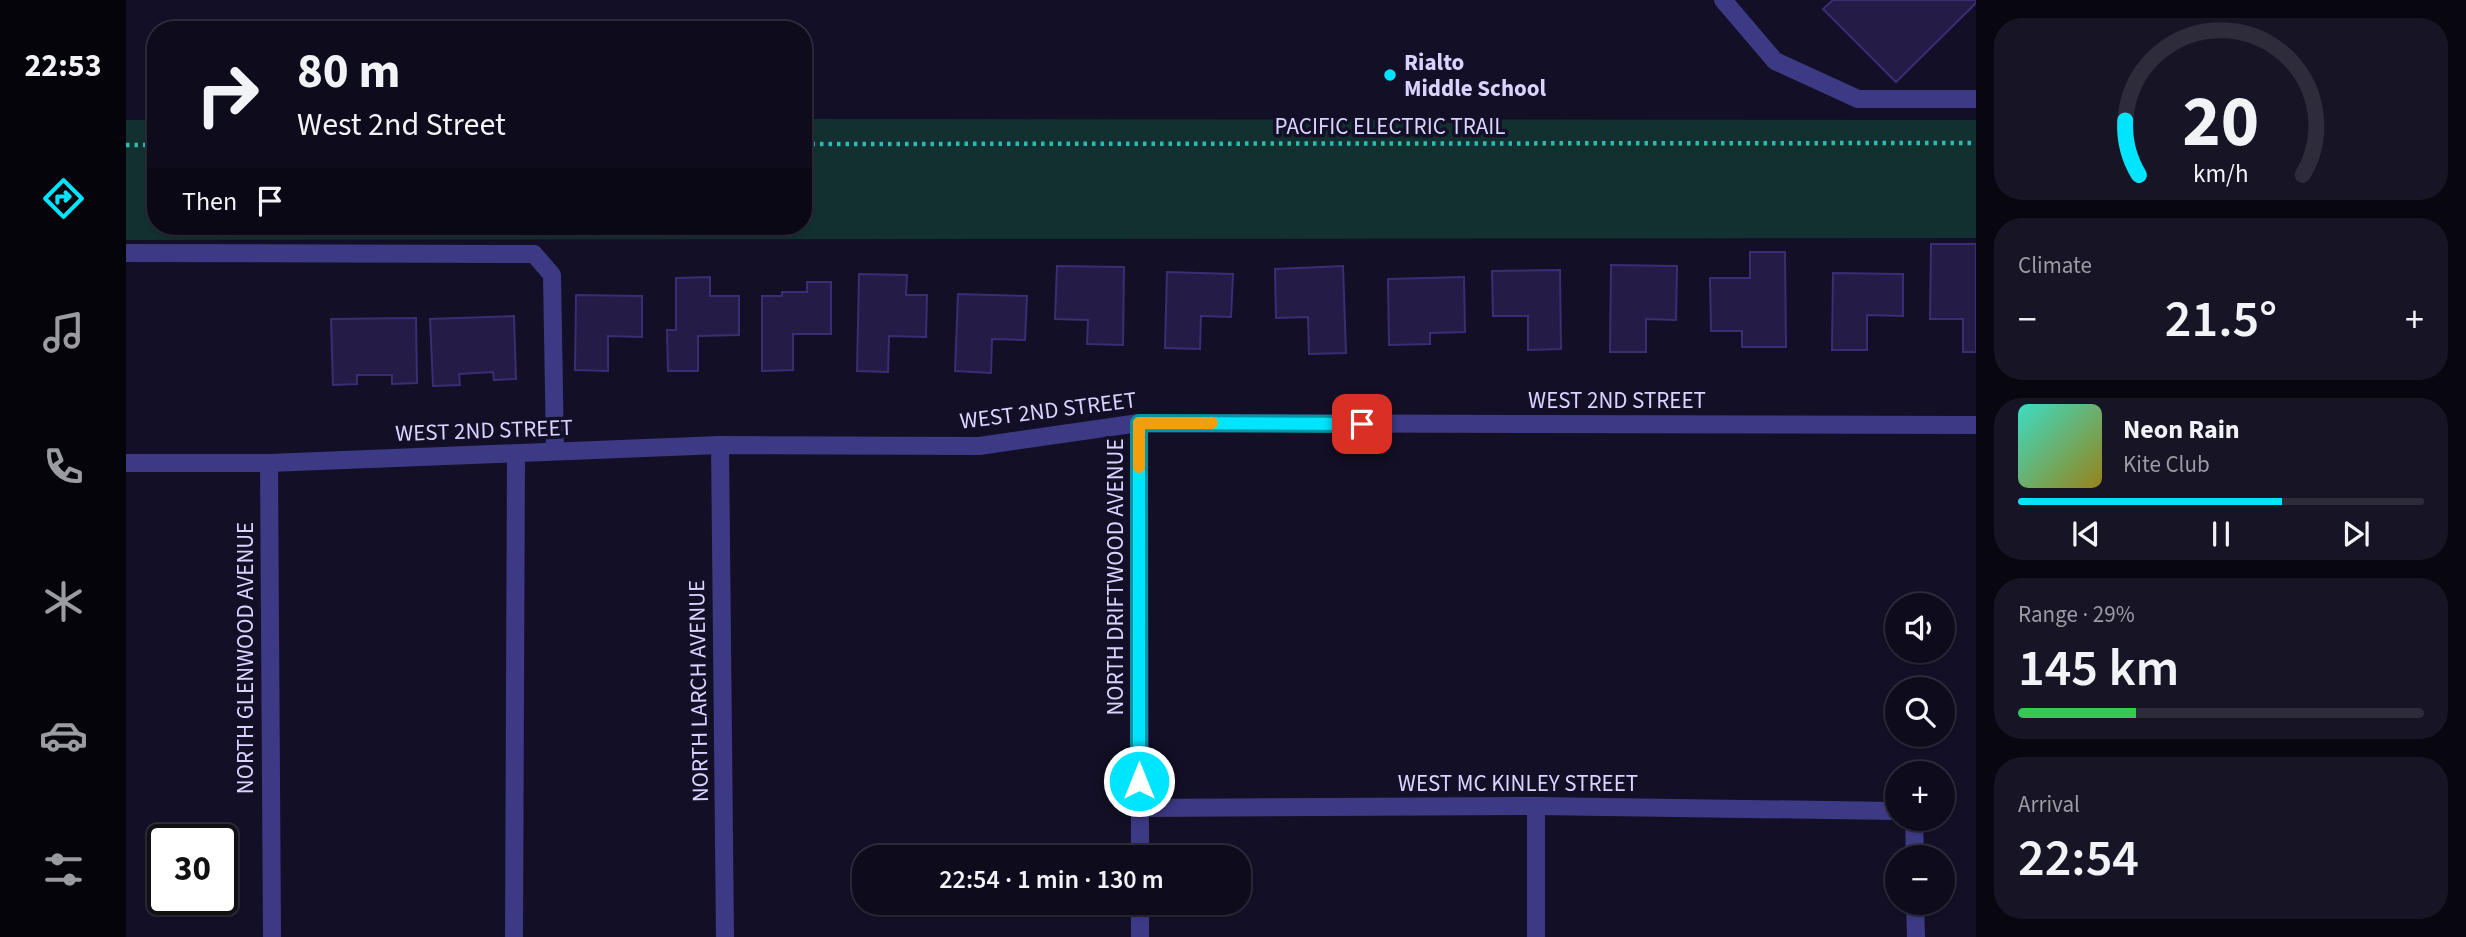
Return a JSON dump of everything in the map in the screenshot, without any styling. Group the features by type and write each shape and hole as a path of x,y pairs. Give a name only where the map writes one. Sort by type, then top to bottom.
{"street":[{"path":"1723,0 1775,61 1858,99 1976,99"},
{"path":"126,253 534,254 552,275 555,451"},
{"name":"WEST 2ND STREET","path":"126,463 269,463 720,445 979,446 1139,423 1976,425"},
{"name":"NORTH DRIFTWOOD AVENUE","path":"1139,423 1140,845"},
{"name":"NORTH LARCH AVENUE","path":"720,445 725,937"},
{"path":"514,937 516,453"},
{"name":"NORTH GLENWOOD AVENUE","path":"269,463 272,937"},
{"path":"1536,806 1536,937"},
{"name":"WEST MC KINLEY STREET","path":"1140,808 1536,806 1885,811"},
{"path":"1140,915 1140,937"},
{"path":"1915,915 1916,937"}],"path":[{"name":"PACIFIC ELECTRIC TRAIL","path":"812,144 1976,143"},
{"path":"126,145 147,145"}],"green space":[{"path":"812,119 1976,120 1976,238 126,240 126,120 147,120 147,235 812,235"}],"building":[{"path":"1833,0 1976,0 1976,3 1896,82 1823,9"},
{"path":"1931,244 1976,244 1976,352 1963,352 1963,319 1930,319"},
{"path":"1750,252 1785,252 1786,347 1742,347 1742,331 1711,331 1710,278 1750,278"},
{"path":"1611,265 1677,266 1676,320 1646,319 1646,352 1610,352"},
{"path":"1057,266 1124,267 1123,345 1087,344 1088,320 1055,319"},
{"path":"1343,266 1346,353 1309,354 1308,317 1276,318 1275,269"},
{"path":"1560,270 1561,349 1528,350 1528,316 1493,316 1492,271"},
{"path":"1167,272 1233,274 1231,317 1201,316 1200,349 1165,348"},
{"path":"1833,273 1903,274 1903,316 1867,315 1867,350 1832,350"},
{"path":"859,274 907,275 906,295 927,295 926,337 889,336 888,372 857,371"},
{"path":"710,277 710,296 739,296 739,335 698,336 698,371 668,371 667,330 676,330 676,278"},
{"path":"1464,277 1465,332 1430,333 1430,344 1389,345 1388,279"},
{"path":"807,282 831,282 831,334 793,334 793,370 762,371 762,296 782,296 782,292 807,292"},
{"path":"958,294 1027,296 1025,340 992,339 991,373 955,371"},
{"path":"576,295 642,296 642,337 608,336 608,371 575,370"},
{"path":"514,316 516,379 494,380 493,372 459,374 460,385 433,386 430,319"},
{"path":"416,318 417,383 392,384 392,375 357,375 357,384 333,385 331,319"}],"slow traffic":[{"path":"1139,467 1139,423 1212,423"}],"place":[{"name":"Rialto Middle School","path":"1390,75"}],"route":[{"path":"1139,781 1139,423 1362,424"}]}
